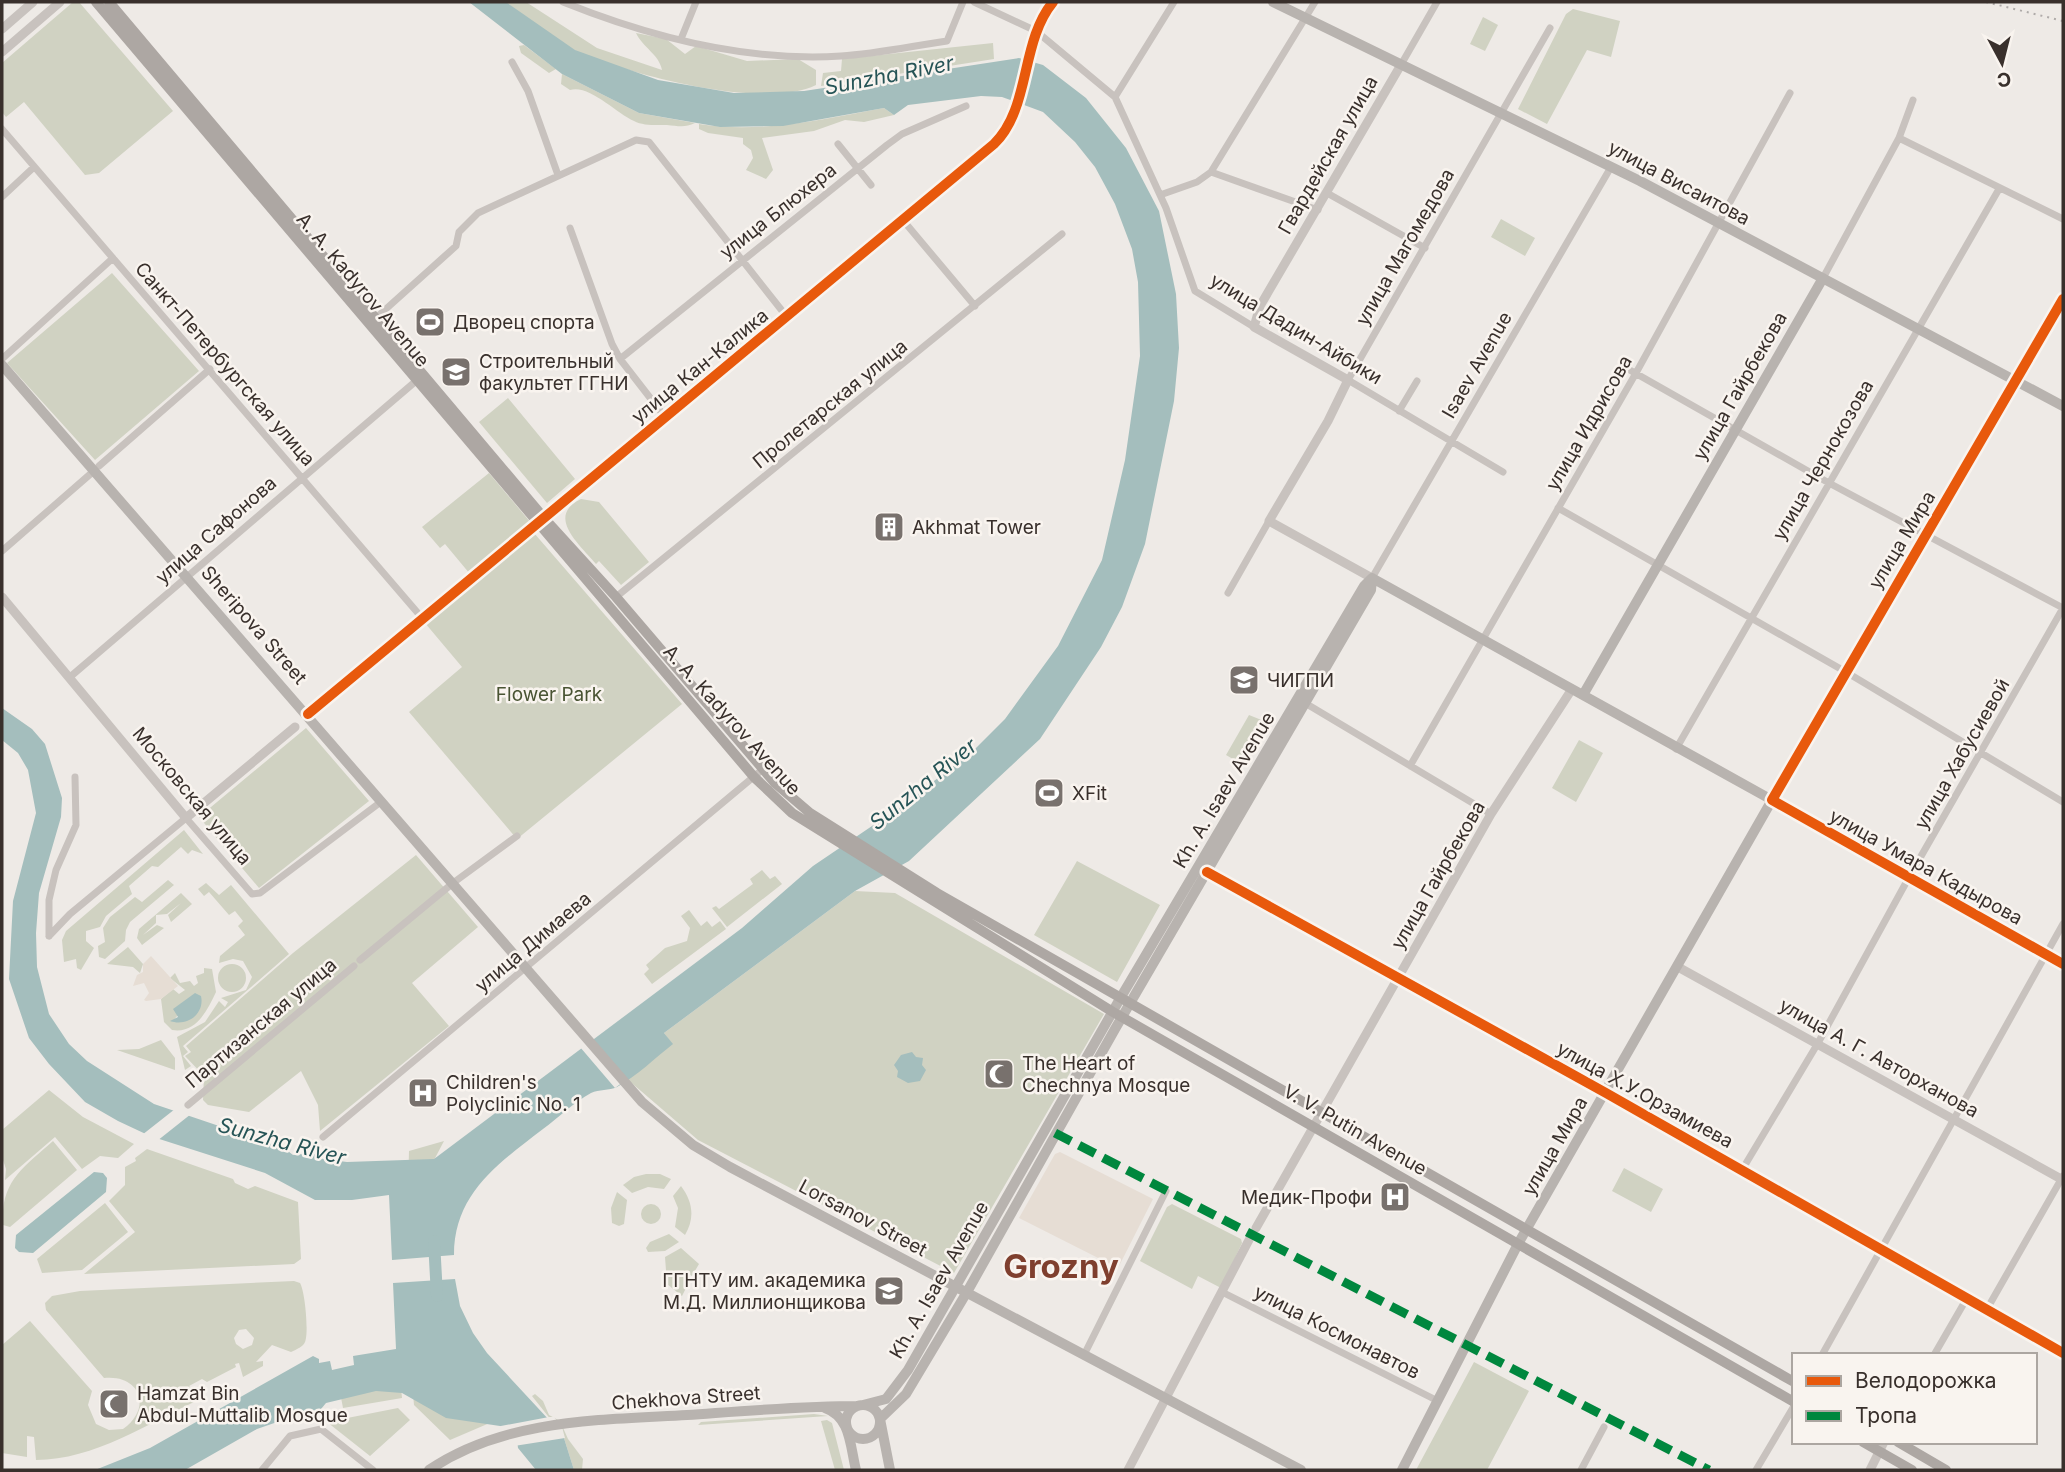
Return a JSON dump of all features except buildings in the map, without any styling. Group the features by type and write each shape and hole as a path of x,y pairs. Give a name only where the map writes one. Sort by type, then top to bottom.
{"main road":[{"name":"A. A. Kadyrov Avenue","path":"96,2 416,381 759,773"},
{"name":"A. A. Kadyrov Avenue","path":"109,2 377,317 541,521 616,597 792,813 906,881"},
{"name":"улица Висаитова","path":"1273,2 1611,167 2063,407"},
{"name":"улица Гайрбекова","path":"1583,695 1656,563 1823,278"},
{"name":"Sheripova Street","path":"2,365 97,468 586,1037"},
{"name":"улица Умара Кадырова","path":"1372,578 1772,800"},
{"name":"Kh. A. Isaev Avenue","path":"1202,870 1305,704 1371,590 1372,578"},
{"name":"Kh. A. Isaev Avenue","path":"861,1405 881,1401 894,1390 1202,870 1364,586 1372,578"},
{"name":"улица Мира","path":"1402,1470 1518,1244 1772,800"},
{"name":"V. V. Putin Avenue","path":"906,881 1322,1110 1792,1381"},
{"name":"V. V. Putin Avenue","path":"906,881 1117,1014 1792,1403"},
{"name":"Kh. A. Isaev Avenue","path":"879,1422 914,1381 967,1293 1117,1014"},
{"name":"Lorsanov Street","path":"586,1037 642,1102 693,1145 1301,1470"},
{"name":"Chekhova Street","path":"429,1470 480,1443 508,1433 561,1425 814,1406 861,1405"},
{"path":"856,1470 846,1426 849,1412 861,1405 875,1411 890,1470"},
{"path":"814,1406 835,1412 852,1435 866,1438 875,1433 879,1422"},
{"path":"1902,1444 1947,1470"},
{"path":"1882,1447 1912,1470"}],"street":[{"path":"2,29 33,2"},
{"path":"2,52 60,2"},
{"path":"563,2 611,21 746,54 841,56 947,41 963,2"},
{"path":"681,39 696,2"},
{"name":"улица Дадин-Айбики","path":"974,2 1036,31 1115,97 1160,195 1195,291 1503,472"},
{"name":"улица Кан-Калика","path":"308,715 982,153 1008,127 1036,31 1053,2"},
{"path":"1115,97 1174,2"},
{"path":"1160,195 1197,182 1211,172 1315,2"},
{"name":"Гвардейская улица","path":"1254,327 1260,306 1437,2"},
{"path":"22,11 34,24"},
{"name":"улица Магомедова","path":"1228,593 1550,28"},
{"path":"512,62 528,91 558,175"},
{"name":"улица Идрисова","path":"1410,765 1636,373 1790,93"},
{"path":"1823,278 1899,138 1913,100"},
{"name":"улица Блюхера","path":"620,359 902,134 966,106"},
{"name":"Санкт-Петербургская улица","path":"2,129 423,619"},
{"path":"1899,138 2063,219"},
{"path":"377,317 456,246 459,232 478,213 628,141 649,142 787,317"},
{"path":"838,144 871,185"},
{"path":"2,197 34,167"},
{"name":"Isaev Avenue","path":"1372,578 1611,167"},
{"path":"1211,172 1318,209"},
{"name":"улица Чернокозова","path":"1676,749 1749,618 1999,189"},
{"path":"1328,193 1425,248"},
{"path":"902,219 975,306"},
{"path":"570,228 620,359 666,417"},
{"name":"Пролетарская улица","path":"616,597 1062,234"},
{"path":"2,359 113,258"},
{"name":"улица Мира","path":"1772,800 2063,299"},
{"path":"2,551 210,369"},
{"path":"1628,369 1736,427 1829,483 2063,608"},
{"name":"улица Сафонова","path":"69,677 416,381"},
{"path":"1399,411 1417,381"},
{"path":"1558,508 1846,673 2063,802"},
{"path":"1269,521 1372,578"},
{"name":"Московская улица","path":"2,597 252,894 261,893 382,801"},
{"name":"улица Хабусиевой","path":"1742,1170 1818,1043 2063,608"},
{"name":"улица Гайрбекова","path":"1256,1228 1491,814 1572,689"},
{"path":"1305,704 1491,814"},
{"path":"75,777 76,825 56,870 49,900 49,936 70,914 295,727"},
{"name":"улица Димаева","path":"323,1137 759,773"},
{"name":"улица Умара Кадырова","path":"1772,800 2063,964"},
{"name":"Партизанская улица","path":"188,1105 453,883 517,836"},
{"name":"улица Х.У.Орзамиева","path":"1202,870 1606,1093 2063,1353"},
{"path":"1823,1353 1879,1248 1956,1120 2063,924"},
{"name":"улица А. Г. Авторханова","path":"1678,967 2063,1179"},
{"path":"1987,1309 2063,1179"},
{"path":"1084,1355 1166,1191"},
{"path":"1129,1470 1249,1240"},
{"name":"улица Космонавтов","path":"1222,1292 1438,1401"},
{"path":"1935,1353 1967,1298"},
{"path":"1756,1470 1792,1407"},
{"path":"1581,1470 1604,1427"},
{"path":"262,1470 290,1436 321,1429 373,1470"},
{"path":"1870,1470 1882,1447"}],"green space":[{"path":"73,2 79,2 173,111 99,173 85,175 24,102 6,117 2,112 2,63"},
{"path":"506,2 526,2 597,48 662,70 658,60 636,33 666,39 685,54 696,46 747,61 798,59 816,70 816,85 793,92 764,94 731,92 661,79 576,51 548,35"},
{"path":"1573,9 1620,21 1611,57 1587,50 1547,124 1518,109 1566,14"},
{"path":"1483,17 1498,25 1485,51 1470,44"},
{"path":"993,43 994,59 821,86 823,73 841,71 842,59"},
{"path":"524,45 556,69 549,73 521,53 519,46"},
{"path":"562,74 639,113 695,123 681,126 638,123 594,95 577,89 570,90 561,84"},
{"path":"884,108 894,115 864,122 845,120 814,131 762,138 773,170 766,179 746,170 753,158 751,150 743,144 743,138 708,133 699,129 699,124 745,127 792,124"},
{"path":"1501,219 1535,238 1525,256 1491,237"},
{"path":"112,273 199,371 95,460 7,363"},
{"path":"508,398 575,479 547,503 479,422"},
{"path":"489,473 531,523 470,574 445,544 440,548 422,527"},
{"path":"581,499 599,502 649,562 621,585 599,561 596,564 569,530 566,513"},
{"name":"Flower Park","path":"534,533 682,704 517,839 409,712 462,667 425,623"},
{"path":"1249,715 1269,723 1245,766 1226,755"},
{"path":"306,728 369,801 259,888 199,817"},
{"path":"1579,740 1603,753 1576,802 1552,788"},
{"path":"184,830 203,854 192,850 188,854 181,847 158,867 152,866 129,886 132,894 106,916 100,927 86,931 86,941 94,948 81,970 77,968 76,959 64,962 62,940 66,931"},
{"path":"416,855 478,927 412,983 449,1026 320,1131 318,1105 301,1071 249,1112 208,1105 203,1100 204,1076 185,1056 191,1052 186,1046 293,953"},
{"path":"1077,861 1160,905 1117,982 1034,935"},
{"path":"762,870 770,879 775,876 782,884 727,927 712,908 716,906 719,909 753,884 750,879"},
{"path":"168,880 174,885 130,922 125,941 105,959 99,957 98,946 105,942 103,928 110,917 135,897 142,902"},
{"path":"206,883 219,895 231,885 289,954 183,1046 188,1052 183,1056 191,1066 185,1070 177,1037 205,1022 219,1001 225,1007 228,1002 221,998 246,990 252,977 243,961 233,959 219,963 220,956 245,935 238,926 243,921 235,911 229,915 209,892 204,896 198,889"},
{"path":"855,891 895,893 1104,1014 954,1273 698,1140 627,1079 672,1044 664,1033"},
{"path":"181,893 192,904 171,922 168,915 181,903 167,914 156,915 156,923 143,935 157,925 164,928 142,945 137,938 139,929"},
{"path":"689,910 701,926 707,921 712,927 720,921 726,929 652,984 644,974 649,969 646,965 665,948 687,941 690,928 681,916"},
{"path":"128,947 143,964 140,973 133,967 107,964"},
{"path":"232,964 242,968 246,978 242,988 232,992 222,988 218,978 222,968"},
{"path":"204,968 212,969 216,992 209,1007 194,1025 172,1030 164,1022 161,999 173,989 179,994 185,990 170,978 175,973 180,983 190,981 194,986 198,983 196,976 204,973","holes":["201,996 199,1011 172,1022 178,1015 174,1009"]},
{"path":"161,1040 175,1058 175,1070 117,1050 139,1049"},
{"path":"49,1090 83,1117 134,1144 118,1158 100,1156 82,1169 55,1137 5,1180 2,1130"},
{"path":"53,1141 77,1170 10,1227 3,1225 5,1197 10,1186 24,1167"},
{"path":"444,1141 433,1162 408,1189 409,1151"},
{"path":"147,1149 233,1179 235,1183 248,1189 255,1186 298,1202 301,1259 294,1264 84,1274 135,1232 109,1201 125,1185 125,1167 136,1161 135,1158"},
{"path":"1624,1168 1663,1189 1651,1212 1612,1191"},
{"path":"660,1174 671,1179 664,1189 648,1187 632,1193 623,1185 634,1177"},
{"path":"681,1186 691,1210 685,1235 675,1227 678,1208 673,1196"},
{"path":"617,1192 627,1200 624,1224 619,1226 612,1223 611,1208"},
{"path":"105,1203 128,1232 82,1270 42,1273 37,1259"},
{"path":"651,1204 658,1207 661,1214 658,1221 651,1224 644,1221 641,1214 644,1207"},
{"path":"1172,1204 1241,1239 1242,1243 1221,1288 1198,1276 1192,1289 1140,1261 1167,1207"},
{"path":"669,1234 679,1242 665,1251 648,1252 646,1248 650,1242"},
{"path":"681,1248 699,1264 692,1276 689,1274 685,1279 689,1282 682,1296 667,1284 665,1257"},
{"path":"294,1281 300,1283 303,1294 305,1342 291,1352 272,1345 256,1362 263,1361 263,1366 243,1377 239,1363 207,1382 202,1379 189,1386 200,1399 100,1447 79,1454 36,1460 34,1437 27,1436 27,1457 2,1453 2,1345 30,1321 92,1391 88,1405 96,1424 109,1430 123,1429 138,1412 140,1403 134,1387 116,1378 104,1378 46,1310 45,1303 52,1296 80,1291","holes":["246,1329 254,1338 252,1345 243,1349 236,1344 234,1338 239,1330"]},
{"path":"407,1327 492,1422 450,1440 414,1405"},
{"path":"398,1356 402,1398 343,1408 336,1371"},
{"path":"1474,1362 1529,1391 1487,1470 1416,1470"},
{"path":"535,1394 543,1401 549,1415 560,1421 568,1439 583,1459 582,1470 574,1470 563,1435 532,1396"},
{"path":"398,1408 410,1420 370,1456 327,1422"},
{"path":"814,1414 828,1416 698,1425 701,1422"},
{"path":"821,1421 832,1423 844,1470 835,1470"}],"shaded area":[{"path":"151,956 178,986 161,999 146,1001 144,1000 149,993 144,983 133,986 137,975 143,972 143,964"},
{"path":"1060,1152 1153,1199 1118,1268 1019,1218 1055,1154"}],"water":[{"path":"469,2 506,2 575,50 658,80 734,93 804,91 1019,58 1043,65 1086,98 1126,148 1159,211 1176,294 1179,348 1174,401 1145,544 1122,607 1101,647 1040,739 909,861 855,891 664,1033 673,1044 632,1078 617,1087 594,1092 572,1105 496,1167 471,1197 462,1214 456,1233 454,1255 392,1260 389,1195 352,1200 315,1200 265,1173 150,1136 85,1102 29,1038 9,979 13,901 36,813 28,770 18,753 2,740 2,708 32,729 45,744 62,798 61,817 39,893 36,933 37,967 49,1014 69,1044 87,1061 154,1104 284,1148 293,1155 313,1153 323,1159 347,1162 434,1159 742,928 813,866 903,805 974,750 1005,719 1058,646 1102,560 1125,460 1140,356 1138,282 1132,249 1115,204 1095,167 1075,142 1043,112 1002,97 981,96 908,105 894,115 884,108 783,126 720,127 639,113 562,74"},
{"path":"195,993 201,996 202,1002 193,1018 183,1022 170,1021 178,1017 173,1009"},
{"path":"912,1052 916,1057 923,1058 922,1065 926,1070 920,1081 908,1083 897,1077 898,1071 894,1065 901,1055"},
{"path":"94,1172 103,1173 107,1178 106,1192 33,1253 19,1252 15,1248 16,1235"},
{"path":"455,1279 460,1306 473,1333 487,1353 563,1435 574,1470 536,1470 518,1448 517,1440 500,1426 446,1418 402,1393 376,1391 326,1403 321,1409 257,1429 185,1470 95,1470 150,1448 313,1356 319,1359 319,1363 330,1361 332,1370 354,1365 353,1356 396,1349 393,1283"}],"pier":[{"path":"592,1038 627,1079 615,1088 580,1047"},
{"path":"175,1109 191,1114 157,1141 142,1135"},
{"path":"554,1417 562,1427 565,1438 514,1446 509,1435 500,1429 485,1429"}],"waterway":[{"path":"434,1241 437,1296"}],"railway":[{"path":"1986,2 2063,21"}],"marked path":[{"path":"1055,1133 1709,1470"}],"cycle path":[{"path":"308,714 994,144 1006,129 1014,112 1035,36 1053,2"},
{"path":"2063,299 1772,800 2063,964"},
{"path":"1207,872 1606,1093 2063,1353"}],"place":[{"name":"Дворец спорта","path":"430,322"},
{"name":"Строительный факультет ГГНИ","path":"456,372"},
{"name":"Akhmat Tower","path":"889,527"},
{"name":"ЧИГПИ","path":"1244,680"},
{"name":"XFit","path":"1049,793"},
{"name":"The Heart of Chechnya Mosque","path":"999,1074"},
{"name":"Children's Polyclinic No. 1","path":"423,1093"},
{"name":"Медик-Профи","path":"1395,1197"},
{"name":"ГГНТУ им. академика М.Д. Миллионщикова","path":"889,1291"},
{"name":"Hamzat Bin Abdul-Muttalib Mosque","path":"114,1404"}],"district":[{"name":"Grozny","path":"1061,1266"}],"water label":[{"name":"Sunzha River","path":"889,75"},
{"name":"Sunzha River","path":"923,784"},
{"name":"Sunzha River","path":"282,1141"}]}
